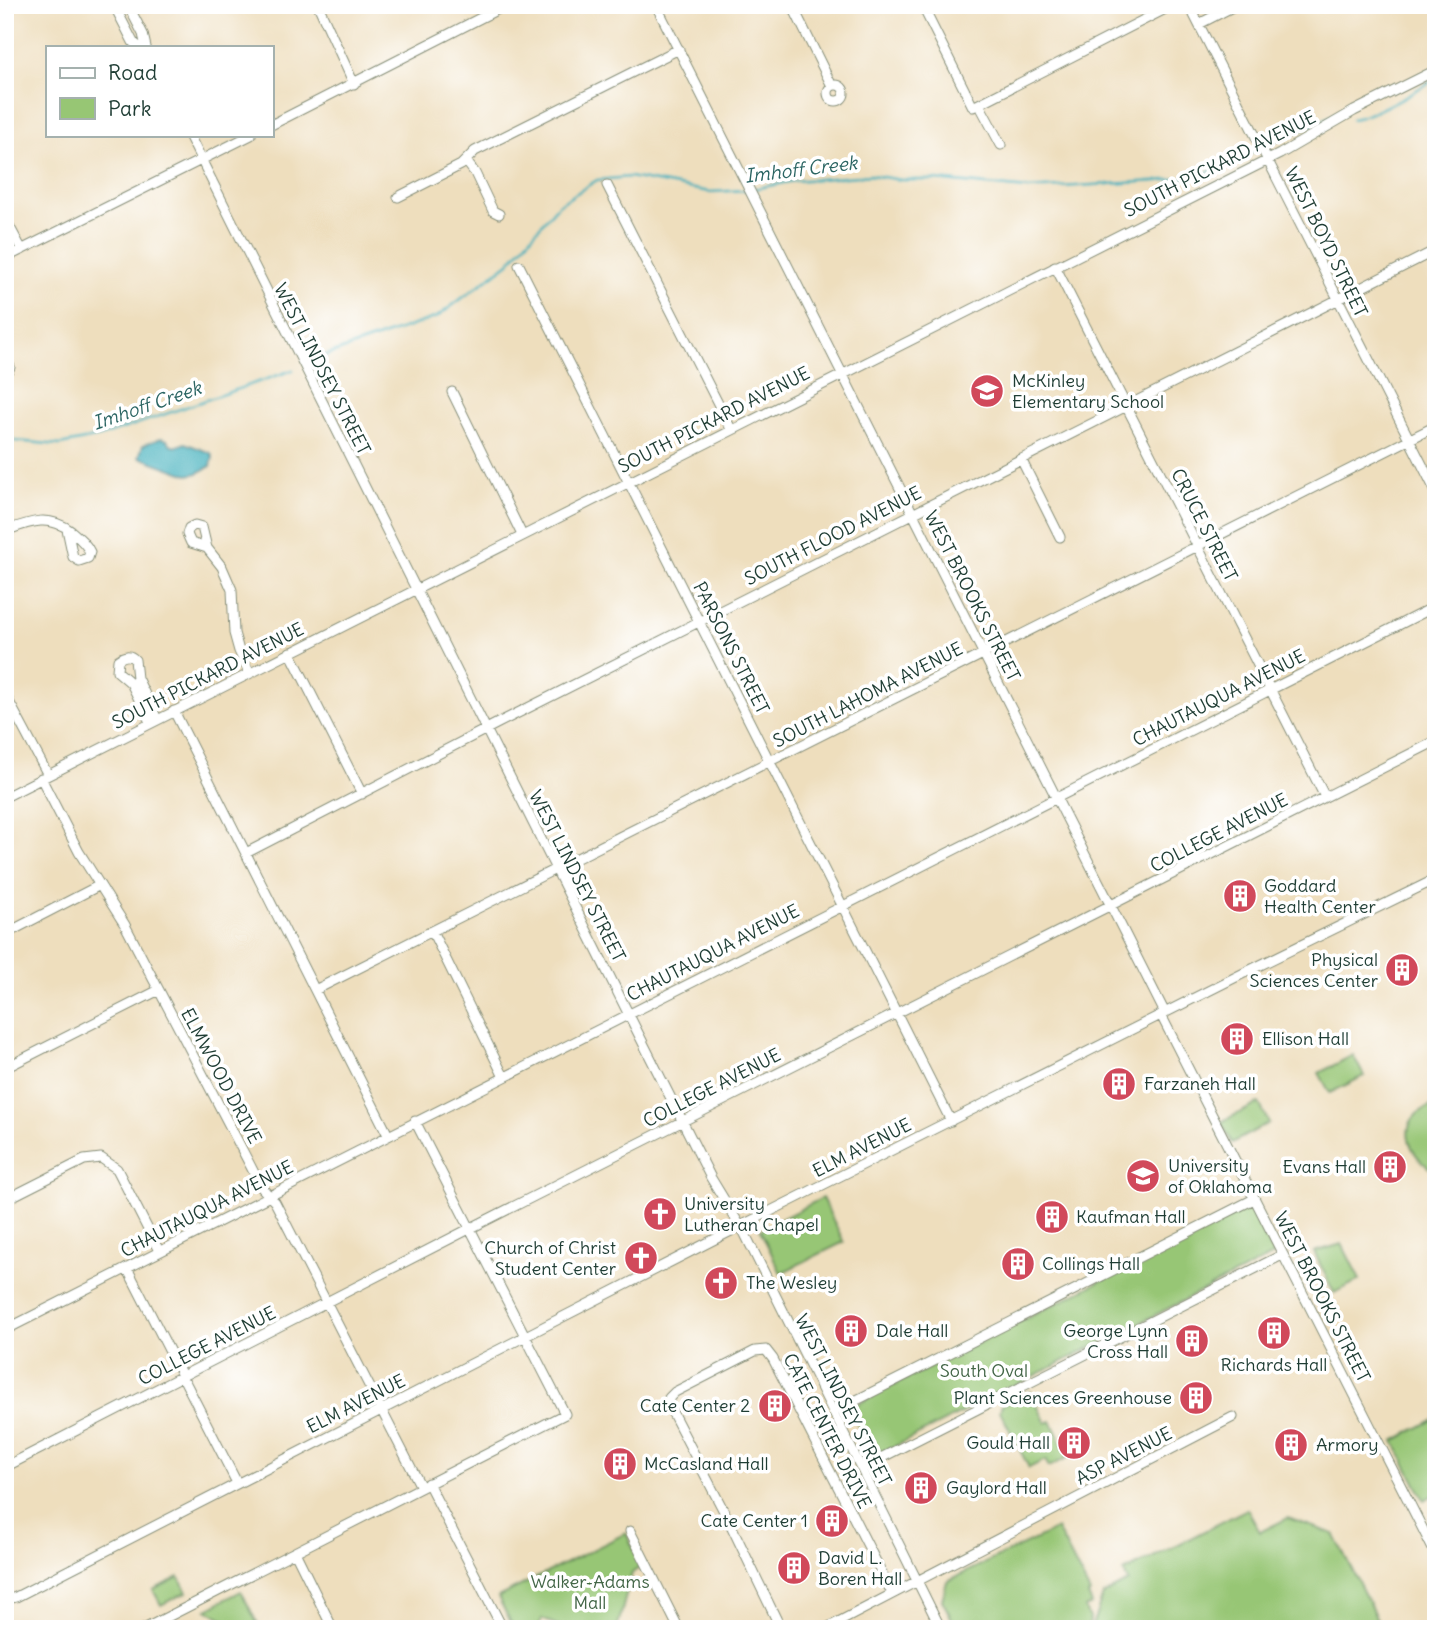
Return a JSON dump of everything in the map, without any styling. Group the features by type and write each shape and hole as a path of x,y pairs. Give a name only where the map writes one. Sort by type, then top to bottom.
{"street":[{"path":"114,5 133,42 138,46"},
{"path":"128,5 143,34 146,46"},
{"path":"318,5 354,83"},
{"path":"273,124 506,5"},
{"name":"WEST BROOKS STREET","path":"656,5 1111,905 1282,1255 1436,1555"},
{"path":"792,5 832,86"},
{"path":"922,5 976,105 1001,145"},
{"path":"976,105 1173,5"},
{"name":"WEST BOYD STREET","path":"1189,5 1436,492"},
{"path":"1199,24 1236,5"},
{"path":"398,197 466,161 475,151 679,49"},
{"name":"SOUTH PICKARD AVENUE","path":"5,797 1055,266 1436,70"},
{"name":"WEST LINDSEY STREET","path":"190,136 711,1178 741,1226 941,1629"},
{"path":"5,258 249,136"},
{"path":"466,161 475,173 493,211 499,214"},
{"path":"607,185 731,429"},
{"path":"5,218 22,250"},
{"name":"SOUTH FLOOD AVENUE","path":"246,853 912,513 1436,250"},
{"name":"PARSONS STREET","path":"519,265 951,1121"},
{"name":"CRUCE STREET","path":"1055,266 1325,797"},
{"path":"5,357 10,367 5,375"},
{"path":"452,392 522,535"},
{"name":"SOUTH LAHOMA AVENUE","path":"315,990 1436,426"},
{"path":"1021,459 1060,537"},
{"path":"5,531 48,520 56,521 67,529"},
{"path":"207,548 222,567 232,590 236,643 249,672"},
{"name":"CHAUTAUQUA AVENUE","path":"5,1330 1436,606"},
{"path":"290,652 362,793"},
{"path":"123,656 130,656 135,660 136,678 154,720 131,683 117,671 118,660 123,656"},
{"name":"ELMWOOD DRIVE","path":"5,694 67,831 125,925 262,1188 269,1195 328,1303 390,1426 503,1629"},
{"path":"174,711 388,1135"},
{"name":"COLLEGE AVENUE","path":"5,1467 471,1228 1436,741"},
{"name":"ELM AVENUE","path":"5,1600 16,1597 741,1226 1436,880"},
{"path":"5,934 100,885"},
{"path":"432,931 504,1077"},
{"path":"5,1068 159,990"},
{"path":"144,1629 565,1414 415,1121"},
{"path":"5,1200 84,1160 101,1158 117,1168 159,1251"},
{"path":"839,1409 1254,1199"},
{"path":"867,1465 1282,1255"},
{"path":"127,1268 237,1483"},
{"name":"CATE CENTER DRIVE","path":"781,1629 729,1521 668,1406 669,1398 675,1392 755,1351 766,1350 773,1359 892,1593"},
{"name":"ASP AVENUE","path":"825,1629 1233,1417"},
{"path":"630,1531 679,1629"},
{"path":"295,1552 333,1629"}],"green space":[{"path":"1353,1055 1364,1076 1330,1093 1319,1073"},
{"path":"1259,1103 1269,1123 1232,1143 1221,1122"},
{"path":"1436,1104 1436,1172 1416,1155 1408,1131 1416,1115"},
{"path":"822,1198 844,1242 781,1273 760,1230"},
{"name":"South Oval","path":"1249,1206 1274,1255 874,1457 849,1408"},
{"path":"1342,1244 1360,1280 1334,1293 1314,1252"},
{"path":"1030,1391 1046,1423 1051,1421 1069,1457 1049,1467 1045,1460 1029,1468 1000,1411 1002,1405"},
{"path":"1436,1418 1436,1494 1424,1500 1394,1441"},
{"path":"1247,1509 1260,1532 1288,1518 1334,1534 1382,1629 1091,1629 1103,1595 1128,1582 1124,1572"},
{"path":"1057,1529 1090,1593 1088,1595 1092,1604 1085,1608 1090,1621 1087,1629 957,1629 942,1600 947,1581"},
{"name":"Walker-Adams Mall","path":"626,1533 642,1566 632,1573 617,1629 567,1629 542,1619 538,1629 514,1629 498,1597"},
{"path":"179,1577 187,1592 161,1605 153,1590"},
{"path":"241,1591 260,1629 230,1629 226,1621 207,1609"}],"water":[{"path":"161,438 168,440 175,447 185,443 211,453 211,466 188,475 139,457 143,445"}],"waterway":[{"name":"Imhoff Creek","path":"1351,119 1382,108 1436,79"},
{"name":"Imhoff Creek","path":"753,189 793,181 871,175 901,180 935,180 1028,189 1199,176 1339,113"},
{"name":"Imhoff Creek","path":"313,360 437,317 509,263 558,205 597,180 629,177 710,192 747,190"},
{"name":"Imhoff Creek","path":"5,440 60,445 99,437 293,370"}],"place":[{"name":"McKinley Elementary School","path":"987,391"},
{"name":"Goddard Health Center","path":"1240,896"},
{"name":"Physical Sciences Center","path":"1402,970"},
{"name":"Ellison Hall","path":"1237,1039"},
{"name":"Farzaneh Hall","path":"1119,1084"},
{"name":"Evans Hall","path":"1390,1167"},
{"name":"University of Oklahoma","path":"1143,1176"},
{"name":"University Lutheran Chapel","path":"660,1214"},
{"name":"Kaufman Hall","path":"1052,1217"},
{"name":"Church of Christ Student Center","path":"641,1258"},
{"name":"Collings Hall","path":"1018,1264"},
{"name":"The Wesley","path":"721,1283"},
{"name":"Dale Hall","path":"851,1331"},
{"name":"Richards Hall","path":"1274,1333"},
{"name":"George Lynn Cross Hall","path":"1192,1341"},
{"name":"Plant Sciences Greenhouse","path":"1196,1398"},
{"name":"Cate Center 2","path":"775,1406"},
{"name":"Gould Hall","path":"1074,1443"},
{"name":"Armory","path":"1291,1445"},
{"name":"McCasland Hall","path":"620,1464"},
{"name":"Gaylord Hall","path":"921,1488"},
{"name":"Cate Center 1","path":"832,1521"},
{"name":"David L. Boren Hall","path":"794,1568"}]}
